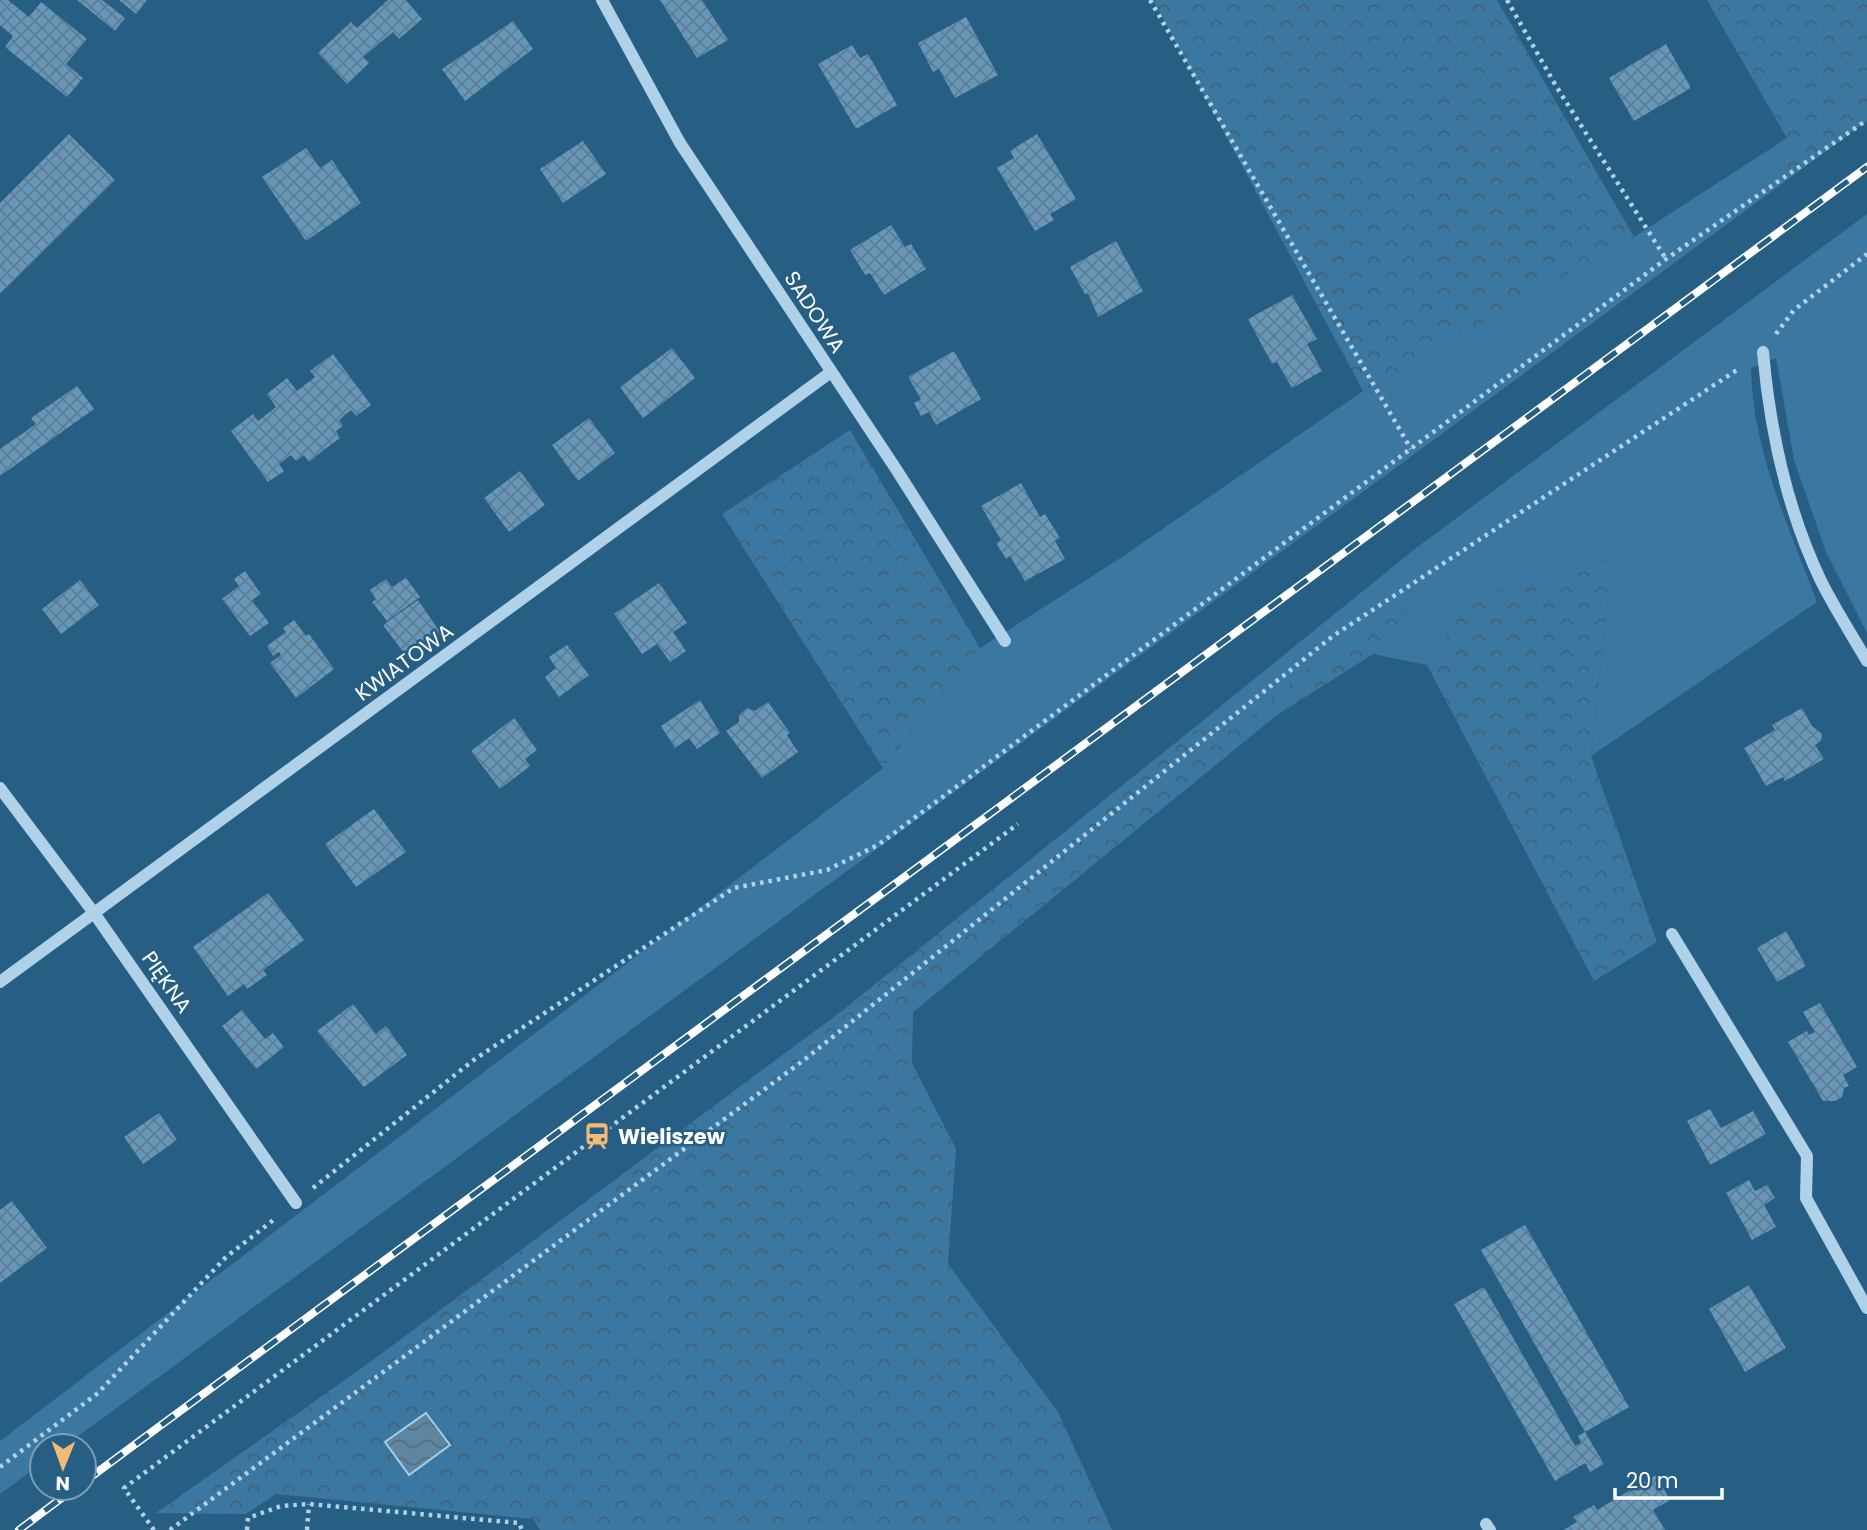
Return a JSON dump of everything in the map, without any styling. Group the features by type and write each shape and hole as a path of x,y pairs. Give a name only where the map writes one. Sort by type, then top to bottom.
{"street":[{"name":"SADOWA","path":"601,0 680,143 1005,641"},
{"path":"1763,352 1767,403 1793,512 1822,582 1867,661"},
{"name":"KWIATOWA","path":"0,982 831,372"},
{"name":"PIĘKNA","path":"0,788 94,913 296,1203"},
{"path":"1672,934 1807,1156 1806,1198 1867,1308"}],"path":[{"path":"1150,0 1411,449"},
{"path":"1507,0 1556,86 1666,259"},
{"path":"0,1467 98,1393 226,1257 475,1059 734,888 827,870 878,845 1666,259 1867,120"},
{"path":"170,1530 804,1060 1333,636 1763,352 1794,310 1867,254"},
{"path":"154,1530 124,1488 1018,824"},
{"path":"307,1530 309,1504"},
{"path":"247,1530 248,1518 281,1506 309,1504 519,1523 522,1530"}],"green space":[{"path":"1153,0 1497,0 1634,237 1363,391"},
{"path":"1707,0 1867,0 1867,121 1787,180 1787,138"},
{"path":"1787,138 1787,180 84,1432 28,1432 28,1473 0,1494 0,1441 883,768 980,648 1122,557 1363,391 1634,237"},
{"path":"1867,214 1867,633 1826,552 1794,460 1776,358 1751,368 1758,428 1774,487 1817,602 1591,756 1612,559 1473,598 1427,665 1373,654 1408,610 1336,647 1233,730 1190,731 1416,548"},
{"path":"850,430 980,648 883,768 722,514"},
{"path":"1612,559 1591,756 1657,942 1594,981 1427,665 1473,598"},
{"path":"1409,608 1373,654 1277,715 913,1012 912,1063 956,1149 948,1264 1058,1412 1112,1530 540,1530 533,1519 276,1494 246,1514 156,1513 373,1360 843,1010 1190,731 1233,730 1336,647"}],"water":[{"path":"426,1413 450,1445 409,1475 385,1442"}],"building":[{"path":"0,0 8,0 29,17 41,2 87,39 66,64 83,78 67,97 5,47 13,36 0,25"},
{"path":"77,0 102,0 125,18 115,31"},
{"path":"119,0 147,0 136,14"},
{"path":"388,0 406,0 422,19 399,39 393,32 363,57 369,63 347,84 318,53 351,22 357,28"},
{"path":"660,0 702,0 728,40 697,58"},
{"path":"966,17 998,75 955,98 939,69 933,72 918,43"},
{"path":"513,21 533,49 465,101 442,69"},
{"path":"1666,44 1691,88 1634,121 1609,78"},
{"path":"852,45 860,58 868,54 897,105 856,129 818,64"},
{"path":"69,134 115,180 0,294 0,203"},
{"path":"1037,134 1076,199 1050,214 1054,220 1035,231 997,168 1014,158 1010,151"},
{"path":"583,141 606,174 563,203 540,169"},
{"path":"306,148 320,168 332,160 361,203 306,241 262,177"},
{"path":"891,225 905,247 911,244 926,269 884,295 870,273 865,275 850,250"},
{"path":"1116,241 1143,291 1098,317 1088,293 1085,294 1070,267"},
{"path":"1292,295 1317,339 1307,344 1322,371 1292,388 1277,362 1272,364 1248,319"},
{"path":"672,348 695,378 643,418 620,387"},
{"path":"954,351 981,399 936,425 929,412 921,416 914,403 921,399 908,377"},
{"path":"333,354 371,405 356,416 351,410 339,420 343,426 336,431 340,438 309,462 304,455 296,461 291,455 279,464 284,471 268,482 231,431 253,414 258,421 276,407 267,394 287,378 297,391 315,377 310,371"},
{"path":"77,386 94,409 0,476 0,449 36,424 31,418"},
{"path":"589,418 615,453 578,481 552,445"},
{"path":"520,471 545,505 509,532 484,498"},
{"path":"1021,483 1040,517 1045,514 1060,538 1055,541 1065,559 1025,581 1010,556 1006,559 996,543 1001,540 981,506"},
{"path":"245,571 261,594 252,600 269,623 250,636 222,599 239,586 234,579"},
{"path":"406,578 420,597 387,621 372,602 376,599 370,590 386,579 392,587"},
{"path":"80,580 99,605 61,634 42,609"},
{"path":"659,583 687,623 673,632 686,651 670,662 657,644 642,654 614,614"},
{"path":"418,600 440,632 406,656 383,625"},
{"path":"294,620 306,636 309,634 334,669 296,698 270,663 281,655 279,652 273,656 267,646 286,632 283,628"},
{"path":"567,645 589,675 559,697 545,677 556,668 549,657"},
{"path":"700,700 720,733 697,749 689,738 675,748 661,726"},
{"path":"768,702 790,733 787,735 798,752 762,778 726,731 739,722 739,715 747,708 755,711"},
{"path":"1802,708 1812,726 1822,734 1821,741 1815,745 1824,759 1785,781 1783,777 1766,786 1744,748 1775,730 1772,725"},
{"path":"514,718 537,750 525,759 530,766 500,789 471,751"},
{"path":"374,809 406,852 356,887 325,844"},
{"path":"268,893 304,940 263,970 267,975 247,989 244,984 228,996 193,947"},
{"path":"1786,931 1806,966 1777,982 1757,948"},
{"path":"1820,1003 1857,1067 1843,1075 1849,1086 1844,1088 1842,1097 1835,1101 1823,1101 1788,1042 1807,1031 1809,1035 1815,1032 1803,1012"},
{"path":"353,1004 376,1034 386,1026 407,1055 364,1087 317,1031"},
{"path":"242,1010 265,1039 273,1033 284,1047 256,1069 222,1026"},
{"path":"1710,1109 1721,1128 1753,1111 1766,1134 1710,1165 1687,1121"},
{"path":"159,1113 177,1140 143,1164 124,1137"},
{"path":"1749,1180 1755,1191 1767,1185 1775,1198 1764,1205 1776,1227 1752,1240 1726,1193"},
{"path":"12,1201 47,1248 0,1283 0,1210"},
{"path":"1525,1225 1629,1407 1585,1432 1481,1250"},
{"path":"1749,1285 1786,1348 1745,1372 1709,1309"},
{"path":"1484,1287 1575,1446 1581,1443 1578,1436 1585,1432 1604,1464 1590,1472 1585,1463 1555,1481 1454,1304"},
{"path":"1656,1475 1670,1500 1653,1510 1665,1530 1563,1530 1577,1522 1573,1517 1594,1505 1597,1510"}],"railway":[{"path":"98,1472 1867,167"},
{"path":"19,1530 56,1502"}],"place":[{"name":"Wieliszew","path":"597,1136"}]}
